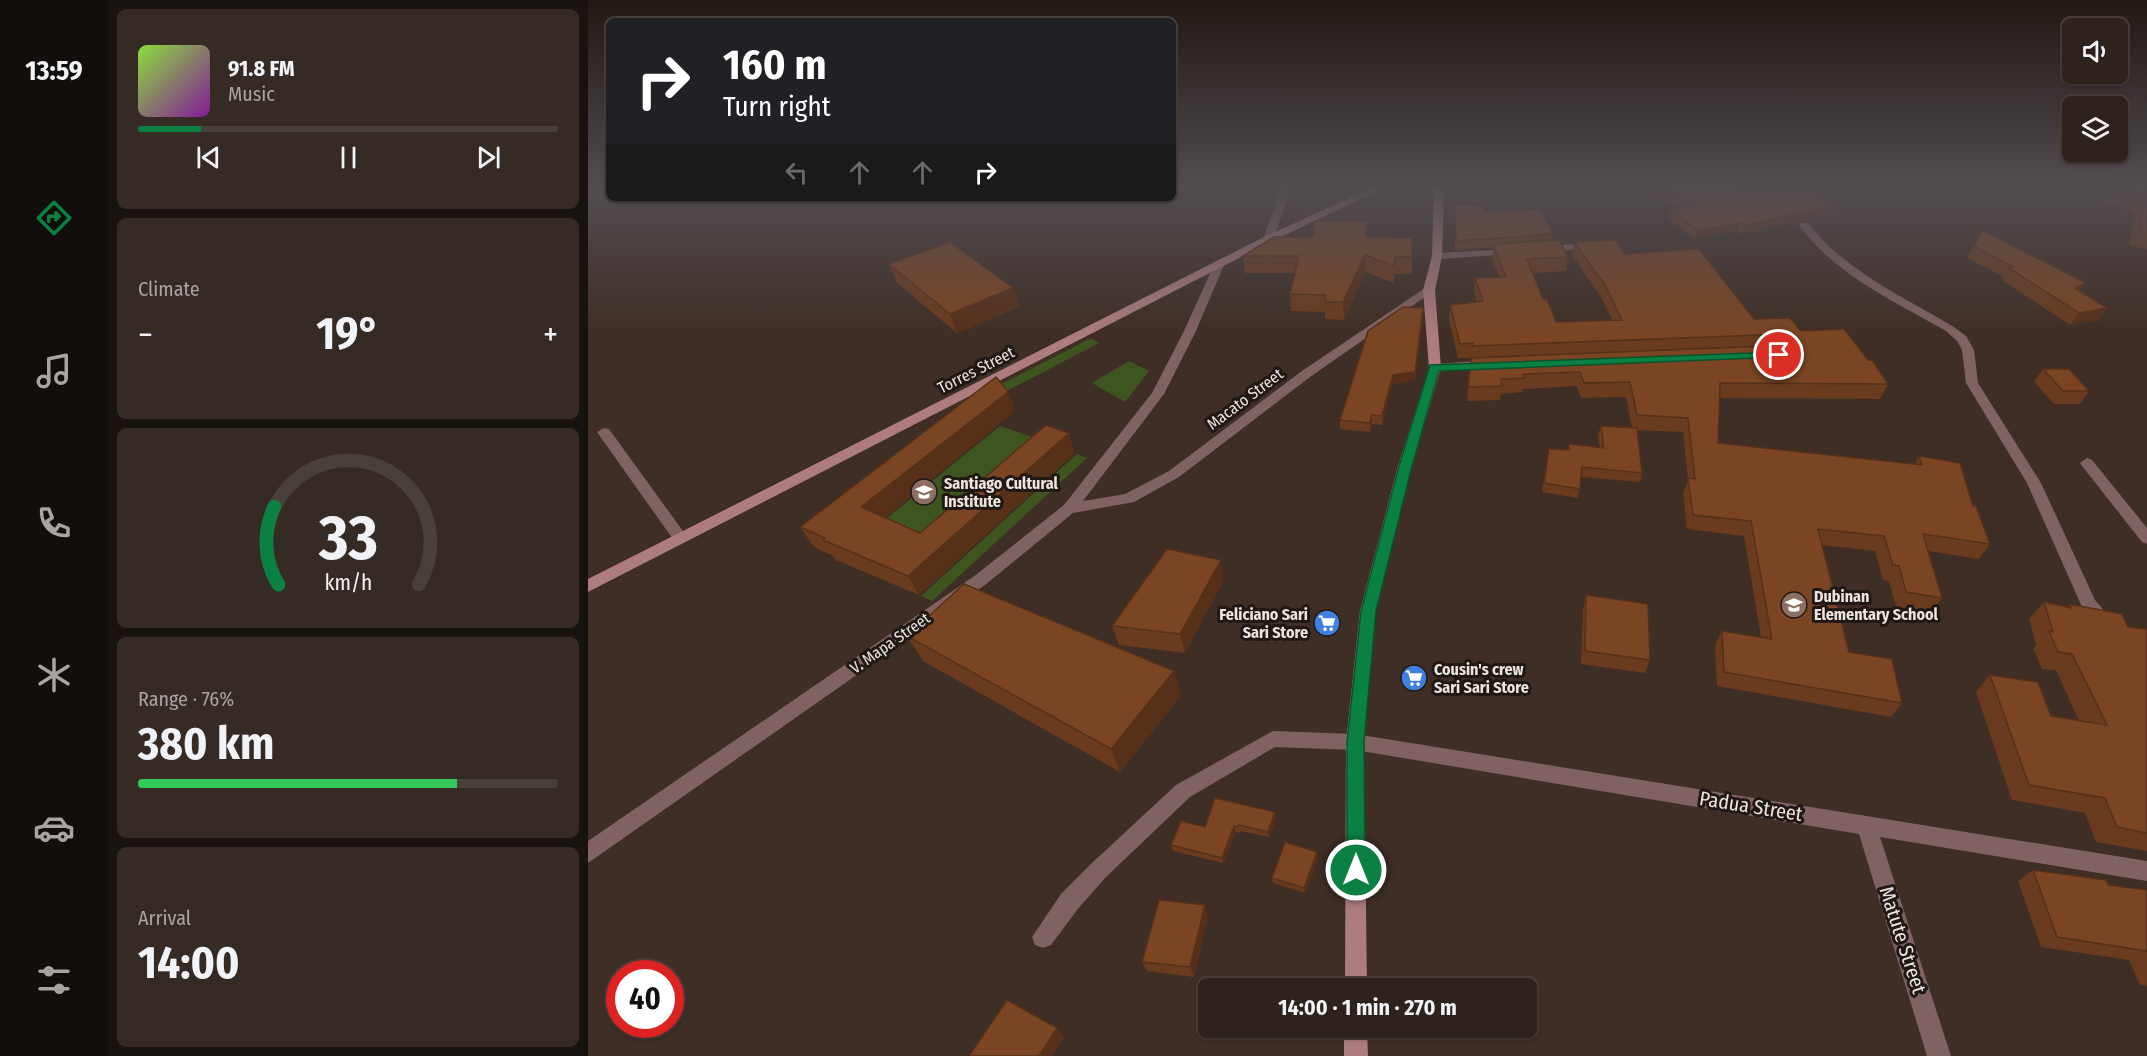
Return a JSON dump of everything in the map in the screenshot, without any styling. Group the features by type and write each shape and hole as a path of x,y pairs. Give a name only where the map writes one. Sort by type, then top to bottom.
{"street":[{"name":"Torres Street","path":"588,586 1274,236"},
{"path":"1356,978 1355,742 1368,611 1405,466 1434,368 1430,290 1437,256 1438,236"},
{"path":"1813,236 1820,246 1846,268 1950,329 1962,339 1968,350 1972,383 2034,483 2088,603 2098,616 2117,629"},
{"path":"1437,256 1598,246"},
{"name":"V. Mapa Street","path":"588,853 979,581 1069,509 1158,394 1189,333 1219,265"},
{"name":"Macato Street","path":"1069,509 1129,498 1174,474 1306,374 1430,290"},
{"path":"1434,368 1509,364"},
{"path":"604,432 680,538"},
{"path":"2087,463 2147,538"},
{"name":"Padua Street","path":"1043,937 1069,902 1099,870 1183,791 1273,739 1355,742 2147,871"},
{"name":"Matute Street","path":"1866,825 1939,1056"},
{"path":"1356,1038 1356,1056"}],"green space":[{"path":"1091,338 1099,343 1001,394 994,388"},
{"path":"1129,361 1149,371 1125,402 1092,383"},
{"path":"1000,426 1052,444 933,550 877,526"},
{"path":"1077,454 1087,458 932,601 921,596"}],"building":[{"path":"1456,236 1521,236 1456,241"},
{"path":"1979,236 1994,236 2086,283 2075,288 2107,308 2079,313 2009,268 2013,267 1974,246"},
{"path":"1274,237 1412,238 1412,257 1395,257 1394,266 1365,255 1343,302 1325,302 1326,295 1290,294 1299,256 1243,256"},
{"path":"1559,240 1568,257 1527,259 1543,299 1547,299 1556,322 1622,320 1605,285 1574,242 1616,240 1624,254 1699,249 1754,319 1790,318 1801,331 1844,329 1868,360 1872,360 1888,384 1720,383 1718,443 1922,465 1919,456 1960,463 1973,506 1976,506 1990,544 1923,534 1942,598 1906,592 1899,566 1893,565 1884,536 1818,529 1849,652 1892,659 1902,703 1724,672 1722,631 1772,639 1751,521 1693,515 1688,478 1695,479 1688,418 1637,415 1630,382 1584,383 1580,372 1523,374 1524,378 1501,379 1502,386 1468,387 1471,358 1791,345 1793,340 1785,334 1472,346 1473,343 1460,344 1450,305 1483,301 1475,278 1506,277 1493,244"},
{"path":"950,242 1013,288 950,314 889,264"},
{"path":"1403,307 1423,308 1415,372 1393,375 1382,416 1372,415 1370,423 1340,420 1368,331"},
{"path":"2043,369 2069,369 2089,391 2063,391"},
{"path":"996,377 1008,392 861,507 920,533 1046,425 1069,433 908,576 823,540 825,538 800,527"},
{"path":"1601,426 1637,428 1642,473 1582,467 1580,489 1544,483 1549,449 1569,450 1569,444 1604,448"},
{"path":"1167,549 1221,560 1180,634 1112,626"},
{"path":"964,584 1174,671 1111,749 907,636"},
{"path":"1586,595 1648,604 1650,660 1585,651"},
{"path":"2044,602 2071,608 2069,604 2122,614 2128,627 2147,629 2147,833 2117,827 2105,798 2029,785 1990,675 2038,682 2051,716 2107,725 2072,654 2058,652 2049,631 2053,632"},
{"path":"1215,798 1275,812 1268,832 1239,825 1234,826 1222,858 1171,845 1181,821 1205,827"},
{"path":"1285,842 1317,852 1304,888 1272,878"},
{"path":"2033,870 2106,880 2108,885 2147,890 2147,951 2057,937"},
{"path":"1159,900 1205,905 1190,967 1142,962"},
{"path":"1007,1000 1057,1028 1039,1056 969,1056"}],"place":[{"name":"Santiago Cultural Institute","path":"924,492"},
{"name":"Dubinan Elementary School","path":"1794,605"},
{"name":"Feliciano Sari Sari Store","path":"1327,623"},
{"name":"Cousin's crew Sari Sari Store","path":"1414,678"}],"route":[{"path":"1356,870 1355,742 1368,611 1405,466 1434,368 1779,355"}]}
